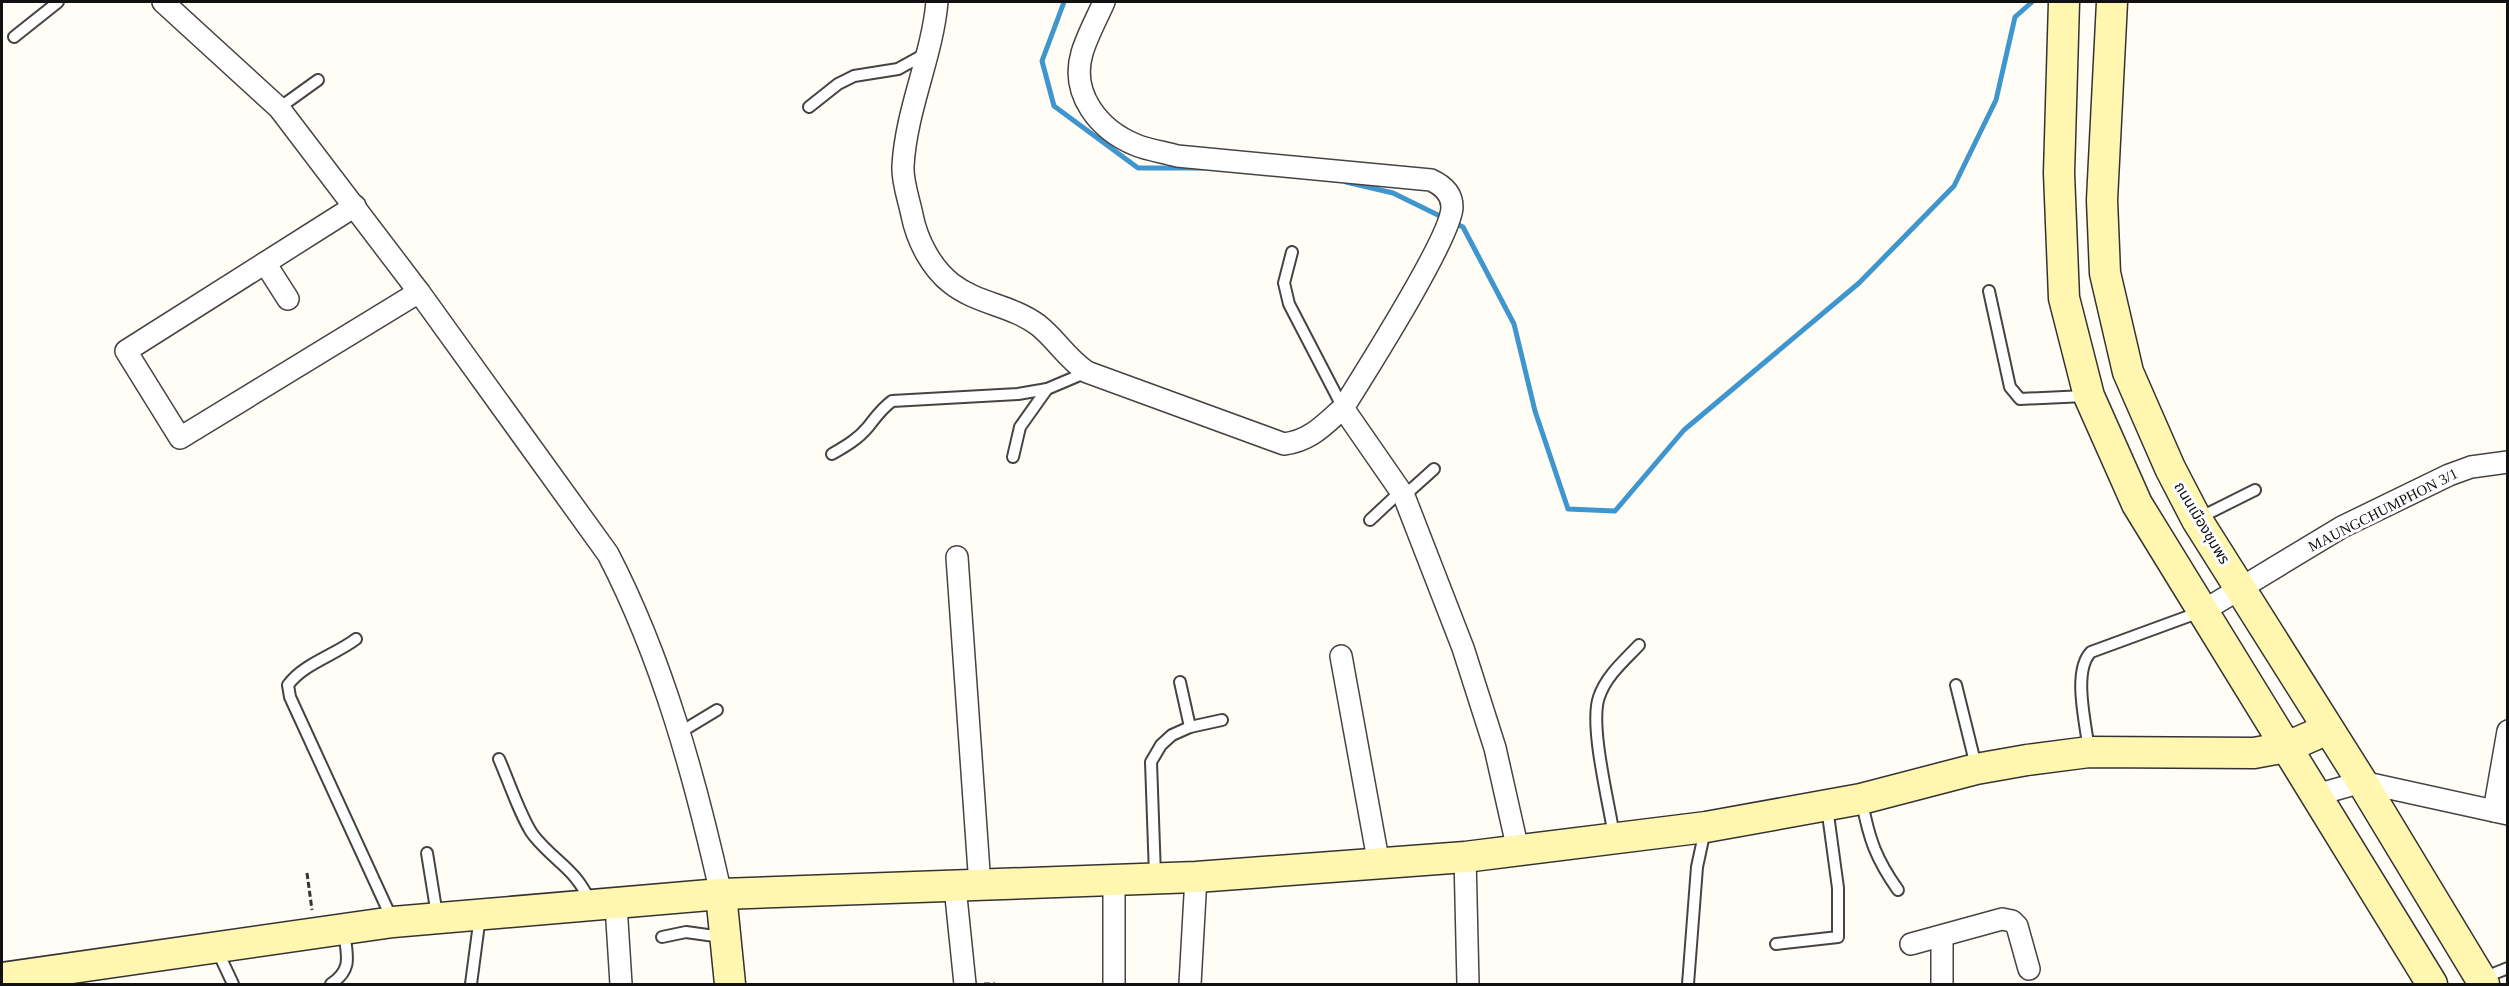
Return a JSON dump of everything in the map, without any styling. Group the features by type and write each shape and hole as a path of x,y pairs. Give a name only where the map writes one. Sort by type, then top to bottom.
{"street":[{"path":"163,2 279,108 419,292 608,554 631,599 680,733 721,894 730,984"},
{"path":"937,2 927,53 914,99 903,168 916,234 934,265 950,283 971,297 1012,309 1039,326 1072,363 1087,372 1284,444 1299,442 1315,434 1343,408 1440,241 1452,208 1450,196 1442,185 1431,180 1177,156 1136,145 1108,129 1086,103 1079,87 1082,54 1104,2"},
{"path":"2064,7 2059,173 2064,298 2089,396 2137,504 2432,984"},
{"name":"ถนนเมืองชุมพร","path":"2111,10 2102,201 2104,273 2128,372 2170,468 2197,520 2362,782 2482,982"},
{"path":"355,206 126,351 180,438 419,292"},
{"path":"265,262 288,298"},
{"path":"1343,408 1403,494 1463,648 1495,748 1518,850"},
{"name":"MAUNGCHUMPHON 3/1","path":"2203,611 2342,527 2449,475 2471,467 2508,462"},
{"path":"957,557 968,887 965,984"},
{"path":"1341,656 1379,865"},
{"path":"2,978 58,976 216,946 393,922 604,906 721,894 968,887 1196,877 1465,857 1706,826 1827,803 1862,799 1976,770 2089,752 2254,753 2287,747 2328,729"},
{"path":"2316,795 2362,782 2501,812 2508,730"},
{"path":"1465,857 1467,984"},
{"path":"1190,984 1196,877"},
{"path":"1114,881 1114,984"},
{"path":"2394,922 2431,900"},
{"path":"604,906 621,984"},
{"path":"1911,944 2002,919 2012,921 2017,926 2029,969"},
{"path":"1942,937 1942,984"}],"lane":[{"path":"14,38 58,2"},
{"path":"809,107 838,84 854,76 898,69 927,53"},
{"path":"279,108 318,81"},
{"path":"1292,252 1284,283 1288,304 1343,408"},
{"path":"1989,291 2010,387 2020,399 2089,396"},
{"path":"832,454 850,444 867,428 880,409 892,402 1018,394 1047,389 1087,372"},
{"path":"1013,457 1020,426 1047,389"},
{"path":"1370,520 1434,469"},
{"path":"2197,520 2255,490"},
{"path":"2089,752 2080,673 2083,660 2091,652 2203,611"},
{"path":"356,639 339,652 295,676 288,685 290,697 393,922"},
{"path":"1615,838 1595,717 1599,697 1609,678 1639,645"},
{"path":"1180,682 1190,727"},
{"path":"1956,685 1976,770"},
{"path":"680,733 717,710"},
{"path":"1155,879 1151,762 1161,745 1172,735 1190,727 1222,720"},
{"path":"499,759 532,834 575,874 604,906"},
{"path":"1862,799 1870,842 1880,866 1898,890"},
{"path":"1776,944 1838,937 1838,888 1827,803"},
{"path":"1688,984 1697,867 1706,826"},
{"path":"427,853 438,919"},
{"path":"471,984 480,915"},
{"path":"331,931 348,966 341,978 332,984"},
{"path":"662,937 686,932 726,938"},
{"path":"216,946 233,984"},
{"path":"2482,982 2508,968"}],"path":[{"path":"307,873 307,889 331,931"}],"waterway":[{"path":"1064,2 1042,61 1054,106 1138,168 1203,168"},
{"path":"1452,222 1463,227 1514,324 1535,411 1568,509 1615,511 1684,430 1859,283 1954,186 1996,100 2015,17 2032,2"},
{"path":"1346,182 1393,193 1444,218"}]}
